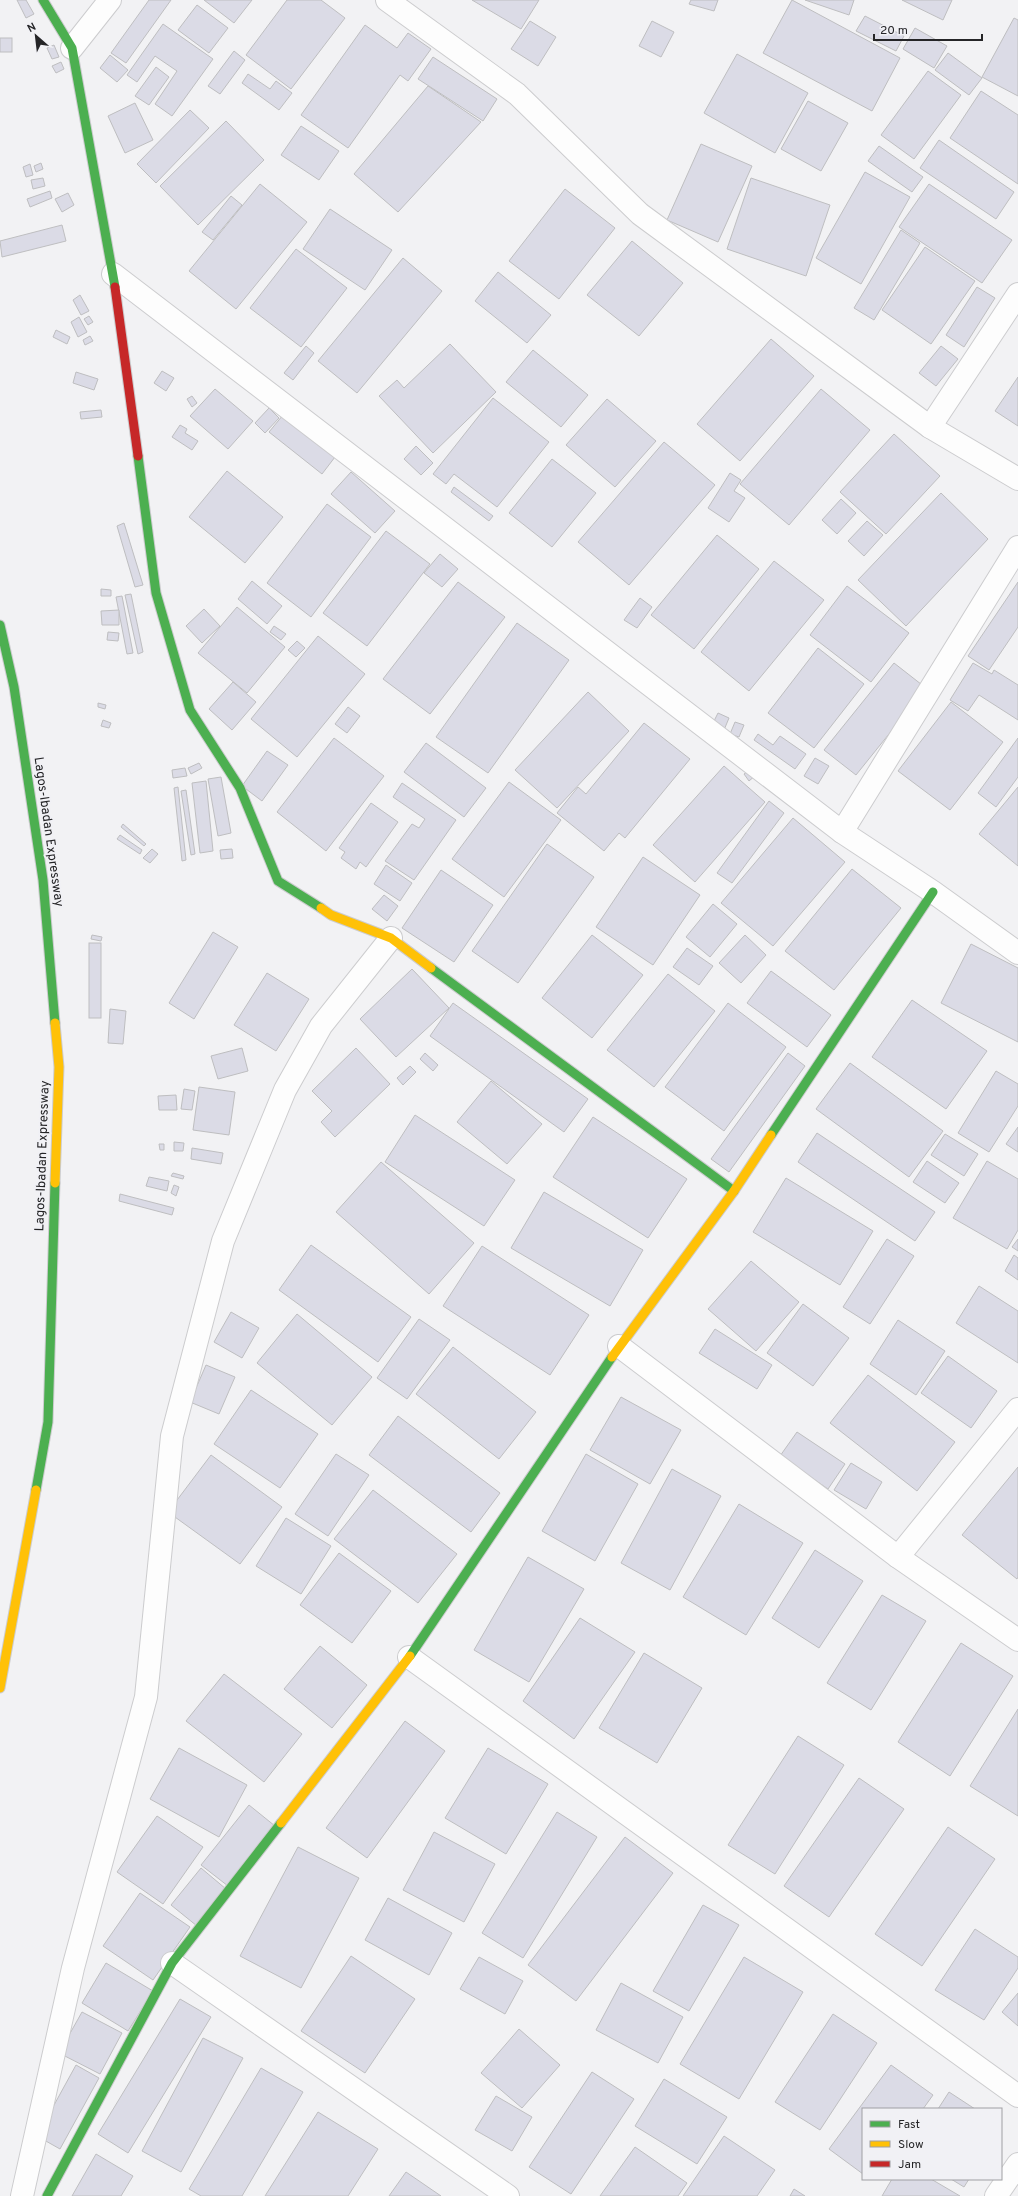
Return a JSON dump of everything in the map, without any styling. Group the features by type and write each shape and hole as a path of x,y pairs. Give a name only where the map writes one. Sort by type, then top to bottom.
{"main road":[{"path":"44,0 72,48 113,274 156,593 190,710 240,788 278,881 330,915 391,938 734,1191"},
{"name":"Lagos-Ibadan Expressway","path":"0,625 14,687 43,880 59,1067 48,1422 0,1688"},
{"path":"47,2196 172,1963 409,1657 619,1346 734,1191 933,892"}],"street":[{"path":"72,48 110,0"},
{"path":"387,0 516,94 640,214 930,427 1018,479"},
{"path":"113,274 842,832 933,892 1018,953"},
{"path":"930,427 1018,294"},
{"path":"842,832 1018,547"},
{"path":"22,2196 73,1968 146,1697 172,1436 223,1241 285,1090 321,1026 391,938"},
{"path":"619,1346 898,1557 1018,1640"},
{"path":"898,1557 1018,1409"},
{"path":"409,1657 1018,2096"},
{"path":"172,1963 508,2196"},
{"path":"996,2196 1018,2164"}],"building":[{"path":"17,0 26,0 34,14 26,18"},
{"path":"149,0 171,0 126,63 111,53"},
{"path":"204,0 252,0 234,23"},
{"path":"287,0 321,0 345,18 291,89 246,55"},
{"path":"472,0 539,0 521,29"},
{"path":"691,0 718,0 714,11 689,4"},
{"path":"792,0 900,58 872,111 763,53"},
{"path":"805,0 854,0 849,15"},
{"path":"902,0 952,0 943,20"},
{"path":"197,5 228,28 209,53 178,30"},
{"path":"865,16 904,36 896,51 856,31"},
{"path":"1014,18 1018,20 1018,96 982,77"},
{"path":"530,21 556,37 538,66 511,49"},
{"path":"652,21 674,32 661,57 639,46"},
{"path":"163,24 213,59 172,116 155,104 177,71 155,56 137,82 127,75"},
{"path":"365,25 397,48 408,33 431,49 408,81 400,75 348,148 301,115"},
{"path":"915,28 947,46 934,68 903,49"},
{"path":"0,38 12,38 12,52 0,52"},
{"path":"54,45 59,57 52,59 47,48"},
{"path":"234,51 245,60 220,94 208,86"},
{"path":"948,53 982,78 969,95 935,70"},
{"path":"737,54 808,93 775,153 704,113"},
{"path":"110,55 128,70 117,82 100,68"},
{"path":"433,57 497,99 483,121 418,79"},
{"path":"61,62 64,69 56,73 52,66"},
{"path":"156,67 169,77 149,105 135,96"},
{"path":"928,71 961,95 914,159 881,135"},
{"path":"248,74 270,89 276,81 292,93 279,110 242,83"},
{"path":"428,86 481,122 398,212 354,174"},
{"path":"981,91 1018,115 1018,184 950,138"},
{"path":"808,101 848,123 821,171 781,149"},
{"path":"135,103 153,140 125,153 108,116"},
{"path":"190,110 209,128 156,183 137,164"},
{"path":"226,121 264,160 198,225 160,186"},
{"path":"301,126 339,151 319,180 281,155"},
{"path":"939,140 1014,192 996,219 920,168"},
{"path":"701,144 752,166 718,242 667,220"},
{"path":"879,146 923,177 912,192 868,161"},
{"path":"41,163 43,169 36,172 34,166"},
{"path":"30,164 33,175 26,177 23,167"},
{"path":"865,172 910,197 861,284 816,258"},
{"path":"43,178 45,186 33,189 31,180"},
{"path":"751,178 830,205 806,276 727,249"},
{"path":"260,184 307,222 236,309 189,271"},
{"path":"929,184 1012,240 982,283 899,227"},
{"path":"565,189 615,228 559,299 509,261"},
{"path":"50,191 52,198 30,207 27,199"},
{"path":"68,193 74,205 62,212 55,199"},
{"path":"231,196 242,205 213,240 202,232"},
{"path":"330,209 392,250 365,290 303,249"},
{"path":"62,225 66,241 2,257 0,241"},
{"path":"901,230 920,243 874,320 854,308"},
{"path":"632,241 683,283 639,336 587,295"},
{"path":"925,247 975,281 931,344 882,310"},
{"path":"296,249 347,288 301,347 250,308"},
{"path":"403,258 442,291 357,393 318,361"},
{"path":"498,272 551,315 527,343 475,301"},
{"path":"977,287 995,298 964,347 946,335"},
{"path":"80,295 89,311 81,315 73,300"},
{"path":"89,316 93,322 88,325 84,319"},
{"path":"79,317 87,332 78,337 71,322"},
{"path":"56,330 70,337 67,344 53,337"},
{"path":"90,336 93,341 85,345 83,340"},
{"path":"771,339 814,376 740,461 697,424"},
{"path":"450,344 496,392 433,453 379,396 397,380 404,388"},
{"path":"306,346 314,353 293,380 284,373"},
{"path":"941,346 958,359 936,386 919,373"},
{"path":"533,350 588,395 561,427 506,382"},
{"path":"162,371 174,378 166,391 154,383"},
{"path":"76,372 98,379 94,390 73,383"},
{"path":"1018,377 1018,426 995,411"},
{"path":"215,389 253,421 228,449 190,416"},
{"path":"821,389 870,430 789,525 740,484"},
{"path":"192,396 197,403 192,407 187,399"},
{"path":"493,398 549,442 497,507 454,474 446,484 433,474"},
{"path":"607,399 656,441 615,487 566,445"},
{"path":"269,408 279,418 265,433 255,423"},
{"path":"101,410 102,417 81,419 80,412"},
{"path":"283,415 335,457 322,474 269,432"},
{"path":"180,425 187,429 185,433 198,441 192,450 172,437"},
{"path":"894,434 940,476 886,534 840,492"},
{"path":"664,442 715,485 629,585 578,542"},
{"path":"416,446 433,463 421,475 404,459"},
{"path":"552,459 596,493 552,547 509,513"},
{"path":"227,471 283,517 245,563 189,517"},
{"path":"351,472 395,511 375,533 331,494"},
{"path":"730,473 741,480 734,491 745,498 729,522 708,508"},
{"path":"454,487 493,516 489,521 451,492"},
{"path":"941,493 988,539 906,626 858,580"},
{"path":"841,499 856,513 837,534 822,520"},
{"path":"327,504 371,537 311,617 267,583"},
{"path":"867,521 883,535 864,556 848,541"},
{"path":"124,523 143,585 135,587 117,526"},
{"path":"386,531 430,564 367,646 323,613"},
{"path":"717,535 759,569 694,649 651,615"},
{"path":"440,554 458,569 442,587 424,573"},
{"path":"774,561 824,600 749,691 701,652"},
{"path":"252,581 282,606 267,624 238,599"},
{"path":"458,582 505,617 430,714 383,679"},
{"path":"1018,582 1018,627 989,670 968,656"},
{"path":"847,586 909,633 871,682 810,635"},
{"path":"101,589 111,590 111,596 101,596"},
{"path":"131,594 143,652 138,654 125,595"},
{"path":"122,596 133,653 127,654 116,597"},
{"path":"640,598 652,607 637,628 624,620"},
{"path":"237,607 285,647 247,693 198,653"},
{"path":"204,609 220,626 202,643 186,626"},
{"path":"119,610 119,625 102,625 101,611"},
{"path":"517,623 569,660 488,773 436,737"},
{"path":"274,626 286,634 281,640 270,632"},
{"path":"108,632 119,633 118,641 107,640"},
{"path":"318,636 365,674 297,757 251,719"},
{"path":"297,641 305,648 296,657 288,650"},
{"path":"818,648 864,684 814,748 768,713"},
{"path":"894,663 926,688 856,775 824,750"},
{"path":"973,663 992,674 994,670 1018,685 1018,720 979,695 968,711 950,700"},
{"path":"233,682 256,702 232,730 209,709"},
{"path":"588,692 629,731 557,808 515,770"},
{"path":"951,702 1003,742 950,810 898,771"},
{"path":"98,703 106,705 105,709 98,707"},
{"path":"348,707 360,716 347,733 335,724"},
{"path":"718,713 729,718 724,730 712,725"},
{"path":"103,720 111,723 109,728 101,726"},
{"path":"735,722 744,725 739,737 730,734"},
{"path":"644,723 690,759 625,838 619,833 604,851 557,813 578,787 586,794"},
{"path":"758,734 773,745 780,736 806,754 795,769 754,740"},
{"path":"334,738 384,776 326,851 277,812"},
{"path":"1018,738 1018,777 996,807 978,793"},
{"path":"426,743 486,788 464,817 404,772"},
{"path":"267,751 288,765 262,801 242,786"},
{"path":"815,758 829,766 818,784 804,776"},
{"path":"199,763 202,768 191,774 188,768"},
{"path":"724,766 765,802 695,882 653,845"},
{"path":"185,768 187,776 173,778 172,770"},
{"path":"751,769 756,775 749,781 744,774"},
{"path":"221,777 231,833 218,836 208,779"},
{"path":"206,781 213,851 200,853 192,783"},
{"path":"509,782 561,820 504,897 452,859"},
{"path":"402,783 456,820 414,880 385,861 412,824 419,828 425,819 393,797"},
{"path":"178,787 186,860 182,861 174,788"},
{"path":"1018,787 1018,866 979,834"},
{"path":"186,790 195,854 191,855 181,791"},
{"path":"769,801 784,813 732,883 717,873"},
{"path":"371,803 398,822 366,867 360,862 356,869 341,858 345,852 339,848"},
{"path":"793,818 845,862 773,946 721,903"},
{"path":"123,824 146,844 144,846 121,827"},
{"path":"120,835 142,850 140,854 117,839"},
{"path":"547,844 594,877 518,983 472,951"},
{"path":"152,849 158,854 150,863 143,858"},
{"path":"232,849 233,858 221,859 220,850"},
{"path":"643,857 700,895 653,965 596,927"},
{"path":"386,865 412,883 400,901 374,884"},
{"path":"852,869 901,908 834,990 785,951"},
{"path":"441,870 493,905 454,962 402,928"},
{"path":"384,895 398,906 387,921 372,909"},
{"path":"713,904 737,924 710,957 686,937"},
{"path":"213,932 238,947 194,1019 169,1003"},
{"path":"92,935 102,937 101,941 91,939"},
{"path":"592,935 643,975 592,1038 542,998"},
{"path":"745,935 766,955 741,983 719,963"},
{"path":"89,943 101,943 101,1018 89,1018"},
{"path":"971,944 1018,968 1018,1042 941,1003"},
{"path":"687,948 713,966 699,985 673,967"},
{"path":"412,969 449,1008 396,1057 360,1019"},
{"path":"771,971 831,1015 807,1047 747,1003"},
{"path":"267,973 309,999 276,1051 234,1025"},
{"path":"668,974 715,1011 654,1087 607,1050"},
{"path":"912,1000 987,1051 946,1109 872,1057"},
{"path":"453,1003 588,1099 564,1132 430,1036"},
{"path":"728,1003 786,1047 724,1131 665,1087"},
{"path":"110,1009 126,1011 123,1044 108,1043"},
{"path":"242,1048 248,1071 218,1079 211,1056"},
{"path":"356,1048 390,1084 335,1137 321,1122 332,1111 312,1091"},
{"path":"425,1053 438,1065 433,1071 420,1059"},
{"path":"788,1053 805,1066 729,1172 711,1159"},
{"path":"850,1063 943,1131 909,1177 816,1109"},
{"path":"410,1066 416,1072 403,1085 397,1078"},
{"path":"996,1071 1018,1084 1018,1106 989,1152 958,1133"},
{"path":"491,1081 542,1124 507,1164 457,1122"},
{"path":"199,1087 235,1092 229,1135 193,1130"},
{"path":"184,1089 195,1091 192,1110 181,1109"},
{"path":"176,1095 177,1110 159,1110 158,1096"},
{"path":"415,1115 515,1180 484,1226 385,1162"},
{"path":"593,1117 687,1179 648,1238 553,1177"},
{"path":"1018,1127 1018,1152 1006,1144"},
{"path":"817,1133 935,1212 915,1241 798,1162"},
{"path":"945,1134 978,1154 964,1176 931,1155"},
{"path":"174,1142 184,1143 183,1151 174,1151"},
{"path":"159,1144 164,1144 164,1150 160,1150"},
{"path":"192,1148 223,1153 221,1164 191,1159"},
{"path":"927,1161 959,1183 945,1203 913,1182"},
{"path":"987,1161 1018,1179 1018,1230 1007,1249 953,1218"},
{"path":"381,1162 474,1243 429,1294 336,1212"},
{"path":"173,1173 184,1176 183,1179 171,1176"},
{"path":"149,1177 169,1181 167,1191 146,1186"},
{"path":"786,1178 873,1231 840,1285 753,1232"},
{"path":"174,1185 179,1187 176,1196 171,1193"},
{"path":"544,1192 643,1250 610,1306 511,1248"},
{"path":"120,1194 174,1208 172,1215 119,1201"},
{"path":"887,1239 914,1256 870,1324 843,1307"},
{"path":"1018,1239 1018,1251 1012,1247"},
{"path":"311,1245 411,1317 378,1362 279,1290"},
{"path":"482,1246 589,1315 550,1375 443,1306"},
{"path":"1014,1255 1018,1258 1018,1280 1005,1271"},
{"path":"751,1261 799,1302 756,1351 708,1309"},
{"path":"979,1286 1018,1311 1018,1363 956,1323"},
{"path":"803,1304 849,1338 813,1386 767,1353"},
{"path":"231,1312 259,1328 242,1358 214,1342"},
{"path":"297,1314 372,1377 332,1425 257,1363"},
{"path":"419,1319 450,1340 407,1399 377,1378"},
{"path":"898,1320 945,1351 916,1395 870,1364"},
{"path":"715,1329 772,1365 757,1389 699,1353"},
{"path":"453,1347 536,1412 499,1459 416,1394"},
{"path":"948,1356 997,1391 971,1428 921,1393"},
{"path":"206,1365 235,1377 219,1414 190,1402"},
{"path":"868,1375 955,1442 917,1491 830,1423"},
{"path":"251,1390 318,1434 280,1488 214,1444"},
{"path":"621,1397 681,1430 650,1484 590,1450"},
{"path":"398,1416 500,1493 471,1532 369,1455"},
{"path":"797,1432 845,1464 828,1489 780,1456"},
{"path":"336,1454 369,1475 328,1536 295,1514"},
{"path":"586,1454 638,1484 595,1561 542,1531"},
{"path":"211,1455 282,1507 240,1564 168,1512"},
{"path":"851,1463 882,1482 866,1509 834,1490"},
{"path":"1018,1467 1018,1577 1017,1579 962,1535"},
{"path":"672,1469 721,1496 670,1590 621,1563"},
{"path":"373,1490 457,1554 418,1603 334,1539"},
{"path":"739,1504 803,1543 746,1635 683,1597"},
{"path":"286,1518 331,1546 301,1594 256,1566"},
{"path":"815,1550 863,1581 819,1648 772,1618"},
{"path":"339,1553 391,1591 352,1643 300,1605"},
{"path":"528,1557 584,1589 529,1682 474,1650"},
{"path":"882,1595 926,1621 871,1710 827,1683"},
{"path":"580,1618 635,1652 574,1739 523,1701"},
{"path":"961,1643 1013,1676 950,1776 898,1742"},
{"path":"320,1646 367,1685 332,1728 284,1689"},
{"path":"644,1653 702,1688 657,1763 599,1728"},
{"path":"224,1674 302,1734 264,1782 186,1721"},
{"path":"1018,1709 1018,1816 970,1786"},
{"path":"405,1721 445,1751 367,1858 326,1828"},
{"path":"798,1736 844,1765 775,1874 728,1845"},
{"path":"179,1748 247,1785 219,1837 150,1799"},
{"path":"488,1748 548,1784 506,1854 445,1818"},
{"path":"859,1778 904,1809 829,1917 784,1886"},
{"path":"249,1805 275,1826 228,1886 201,1865"},
{"path":"557,1812 597,1837 523,1958 482,1933"},
{"path":"157,1816 203,1847 163,1904 117,1872"},
{"path":"948,1827 995,1859 922,1966 875,1934"},
{"path":"434,1832 495,1864 464,1922 403,1890"},
{"path":"625,1837 673,1873 576,2001 528,1965"},
{"path":"298,1847 359,1878 301,1988 240,1956"},
{"path":"201,1868 226,1889 197,1926 171,1905"},
{"path":"140,1893 190,1927 153,1980 103,1946"},
{"path":"388,1898 452,1933 429,1975 365,1940"},
{"path":"703,1905 739,1925 689,2011 653,1991"},
{"path":"975,1929 1018,1957 1018,1968 984,2020 935,1990"},
{"path":"351,1956 415,1999 365,2073 301,2031"},
{"path":"479,1957 523,1981 505,2014 460,1989"},
{"path":"744,1957 803,1992 739,2099 680,2064"},
{"path":"106,1963 153,1991 128,2031 82,2003"},
{"path":"621,1983 683,2017 658,2063 596,2030"},
{"path":"1018,1993 1018,2026 1002,2012"},
{"path":"180,1999 211,2017 128,2153 98,2134"},
{"path":"82,2012 122,2033 100,2074 59,2053"},
{"path":"833,2014 877,2043 820,2130 775,2102"},
{"path":"519,2029 560,2065 522,2108 481,2073"},
{"path":"203,2038 243,2058 181,2172 142,2151"},
{"path":"76,2065 99,2078 60,2149 37,2136"},
{"path":"891,2065 933,2095 924,2108 862,2108 862,2173 829,2149"},
{"path":"261,2068 303,2092 242,2196 201,2196 189,2189"},
{"path":"592,2072 634,2099 571,2194 529,2167"},
{"path":"664,2079 727,2117 697,2164 635,2126"},
{"path":"949,2092 973,2108 939,2108"},
{"path":"496,2096 532,2117 512,2151 475,2130"},
{"path":"318,2112 378,2149 348,2196 265,2196"},
{"path":"724,2136 775,2170 757,2196 683,2196"},
{"path":"635,2147 687,2183 678,2196 600,2196"},
{"path":"96,2154 133,2176 121,2196 72,2196"},
{"path":"406,2172 441,2196 389,2196"},
{"path":"891,2180 933,2180 960,2196 882,2196"},
{"path":"953,2180 968,2180 964,2187"},
{"path":"794,2189 805,2196 790,2196"}],"traffic: fast":[{"path":"43,0 72,48 115,287"},
{"path":"138,456 156,593 190,710 240,788 278,881 321,908"},
{"path":"0,625 14,687 43,880 55,1023"},
{"path":"771,1135 933,892"},
{"path":"431,968 734,1191"},
{"path":"36,1490 48,1422 55,1183"},
{"path":"410,1656 612,1357"},
{"path":"47,2196 172,1963 281,1823"}],"traffic: slow":[{"path":"321,908 331,915 391,938 431,968"},
{"path":"55,1023 59,1067 55,1183"},
{"path":"612,1357 734,1191 771,1135"},
{"path":"0,1688 36,1490"},
{"path":"281,1823 410,1656"}],"traffic: jam":[{"path":"115,287 138,456"}]}
